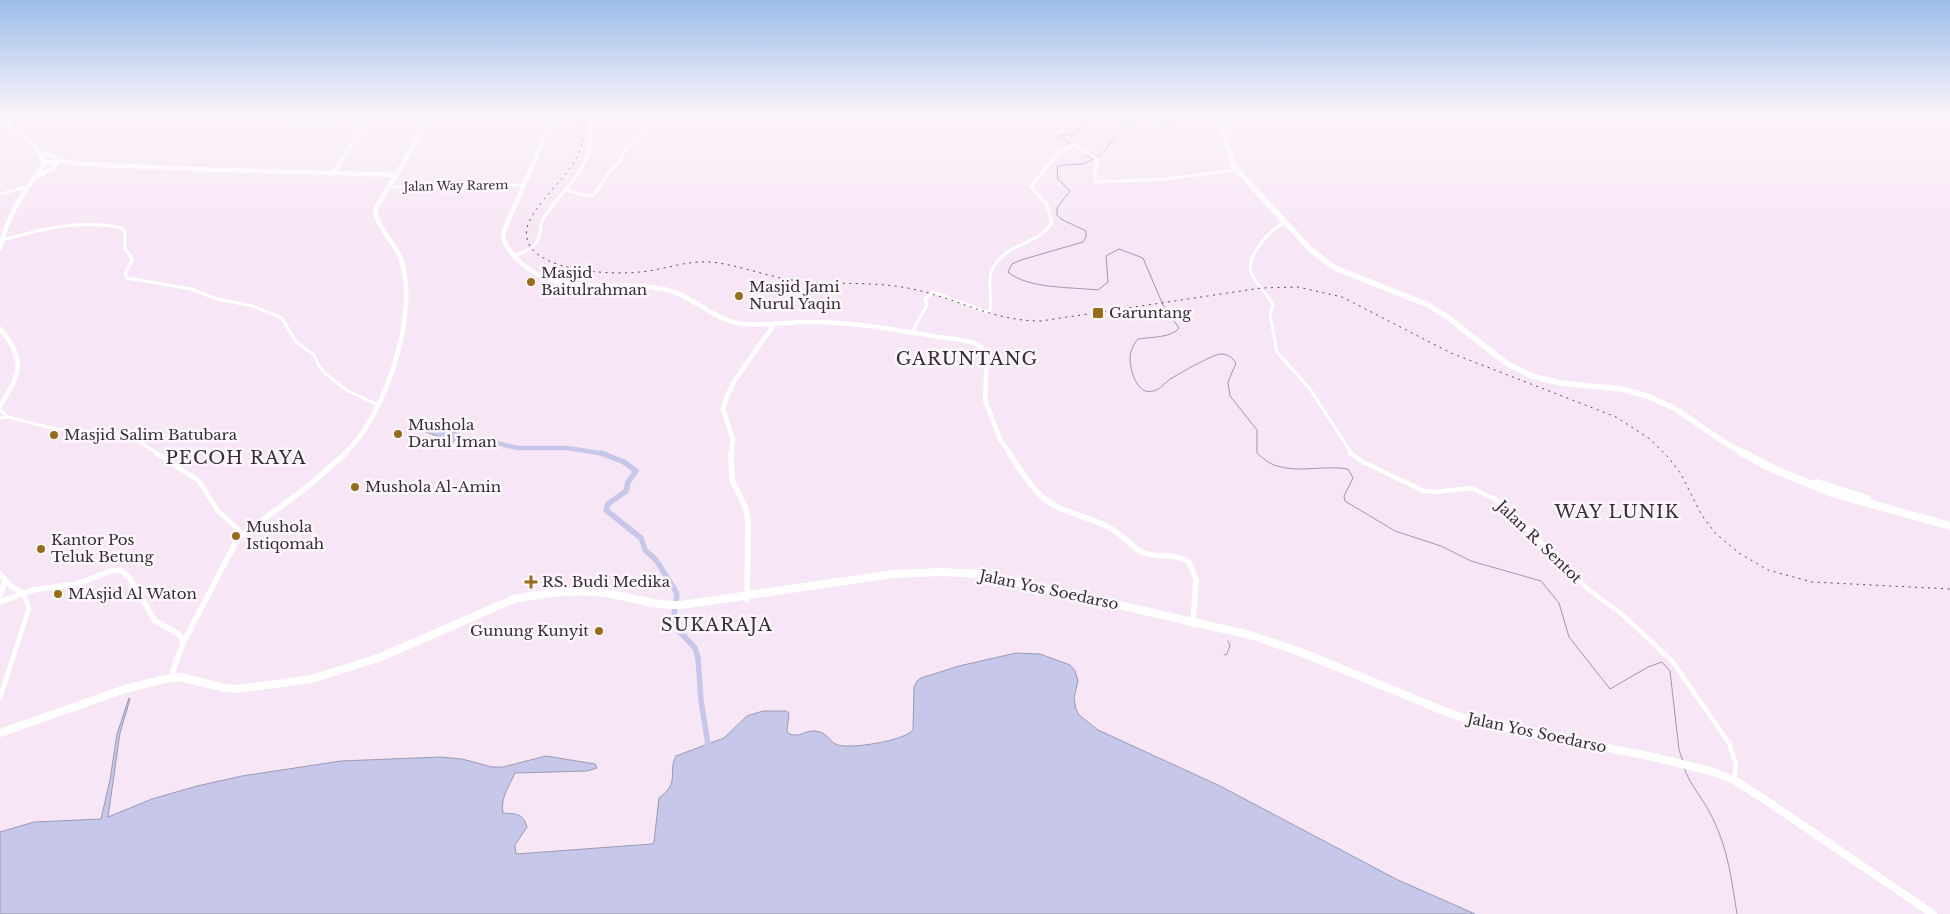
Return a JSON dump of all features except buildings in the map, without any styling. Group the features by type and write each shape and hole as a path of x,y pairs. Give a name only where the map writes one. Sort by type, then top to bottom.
{"highway":[{"path":"1231,156 1237,170 1320,258 1344,273 1405,294 1428,305 1453,321 1502,360 1522,372 1553,382 1622,389 1647,396 1674,408 1734,448 1773,469 1832,493 1950,525"},
{"path":"1234,156 1239,168 1286,222"},
{"name":"Jalan Yos Soedarso","path":"172,677 178,681 223,691 250,692 318,681 360,667 514,602 532,598 604,594 671,607 681,607 747,599 893,576 956,574 996,580 1194,623 1297,654 1500,732 1675,764 1735,782 1933,914"},
{"path":"0,733 117,692 172,677"}],"main road":[{"path":"42,156 44,164"},
{"path":"52,156 59,160 81,164"},
{"path":"333,173 345,156"},
{"path":"172,677 183,643 240,535 306,488 352,448 368,427 385,391 406,315 407,287 402,260 375,213 376,208 408,156"},
{"path":"536,156 503,233 504,243 532,274 556,284 578,287 625,285 667,290 684,296 716,317 726,321 749,324 818,322 912,332 973,343 984,349 987,354 985,400 1000,439 1035,491 1042,500 1053,507 1112,529 1141,552 1174,556 1188,562 1195,573 1196,579 1194,623"},
{"path":"0,248 10,215 27,187 44,164 59,160"},
{"path":"35,178 56,166 59,160"},
{"path":"44,164 56,166 81,164 397,175"},
{"path":"747,599 748,522 746,509 732,484 731,455 733,440 723,409 735,380 775,323"},
{"path":"0,329 16,348 20,364 19,374 0,408"},
{"path":"0,602 33,590 77,584 112,571 120,570 129,577 156,622 179,634 183,643"},
{"path":"0,574 23,593"},
{"path":"0,595 5,580"},
{"path":"179,634 190,631"}],"street":[{"path":"514,256 535,246 539,239 542,220 582,170 587,156"},
{"path":"566,190 585,196 594,195 622,156"},
{"path":"912,332 927,305 925,299 933,292 989,313 993,304 990,275 995,265 1013,248 1039,238 1052,222 1047,205 1034,193 1032,186 1042,175 1046,164 1055,156"},
{"path":"1092,156 1097,159 1095,181 1165,179 1237,170"},
{"name":"Jalan Way Rarem","path":"389,187 523,185"},
{"path":"0,194 27,187"},
{"name":"Jalan R. Sentot","path":"1286,222 1280,224 1260,244 1251,262 1250,270 1273,305 1271,310 1272,327 1277,352 1310,389 1346,448 1362,462 1424,491 1435,492 1470,488 1495,499 1510,511 1589,590 1622,614 1672,661 1728,743 1736,764 1735,782"},
{"path":"2,240 45,229 76,224 100,224 122,228 125,232 124,249 132,255 133,259 132,266 125,274 127,278 145,283 191,289 216,299 253,306 261,311 282,318 296,342 314,355 319,366 333,380 352,393 378,405"},
{"path":"0,408 8,417"},
{"path":"0,418 8,417 60,430 118,435 138,441 199,480 218,511 238,529 240,535"},
{"path":"0,698 29,608 23,593"}],"water":[{"path":"433,424 460,434 453,442 426,432"},
{"path":"1016,653 1040,654 1070,665 1075,671 1078,681 1074,698 1076,709 1079,715 1098,730 1220,786 1396,879 1475,914 0,914 0,832 34,822 101,819 110,780 117,734 129,698 120,733 108,817 152,799 197,786 242,776 341,761 440,757 462,759 492,767 503,767 546,756 595,764 597,768 587,771 515,773 502,808 503,813 515,814 521,817 527,827 515,845 516,854 652,844 654,842 659,798 670,787 676,756 724,738 747,716 763,711 786,711 789,713 787,731 789,734 796,735 811,731 819,732 838,745 854,746 889,741 908,734 913,730 914,687 921,678 959,666"}],"waterway":[{"path":"1087,156 1093,159 1084,164 1057,167 1058,179 1070,191 1057,208 1057,215 1061,219 1086,231 1086,237 1083,242 1021,260 1012,264 1008,272 1027,282 1098,290 1108,282 1106,256 1119,249 1143,258 1163,305 1179,328 1171,334 1138,339 1132,348 1130,360 1134,377 1144,391 1150,392 1160,388 1170,379 1210,357 1220,354 1230,356 1236,363 1228,382 1230,396 1257,430 1257,453 1266,461 1274,465 1295,469 1348,469 1353,478 1344,496 1345,501 1395,531 1441,546 1471,561 1541,581 1559,603 1569,637 1610,689 1648,667 1662,662 1670,671 1679,750 1683,761"},
{"path":"488,441 518,448 567,448 602,453"},
{"path":"602,453 606,454"},
{"path":"602,453 624,462 636,471 628,482 626,491 608,504 606,510 641,538 645,550 656,560 675,590 677,595 673,621 679,631 695,648 698,658 701,701 708,744"},
{"path":"1224,655 1227,654 1230,645 1228,641"},
{"path":"1684,768 1710,812 1718,830 1729,866 1737,914"}],"railway":[{"path":"578,156 539,206 531,218 527,230 528,242 535,252 547,260 561,265 595,272 628,273 649,271 693,262 711,262 792,280 902,287 933,294 1008,318 1041,321 1261,288 1298,287 1342,297 1451,353 1616,417 1650,439 1668,457 1681,474 1701,514 1715,533 1739,553 1768,570 1812,582 1950,589"}],"place":[{"name":"Masjid Baitulrahman","path":"531,282"},
{"name":"Masjid Jami Nurul Yaqin","path":"739,296"},
{"name":"Garuntang","path":"1098,313"},
{"name":"Mushola Darul Iman","path":"398,434"},
{"name":"Masjid Salim Batubara","path":"54,435"},
{"name":"Mushola Al-Amin","path":"355,487"},
{"name":"Mushola Istiqomah","path":"236,536"},
{"name":"Kantor Pos Teluk Betung","path":"41,549"},
{"name":"RS. Budi Medika","path":"531,582"},
{"name":"MAsjid Al Waton","path":"58,594"},
{"name":"Gunung Kunyit","path":"599,631"}],"district":[{"name":"GARUNTANG","path":"967,359"},
{"name":"PECOH RAYA","path":"236,458"},
{"name":"WAY LUNIK","path":"1617,512"},
{"name":"SUKARAJA","path":"717,625"}]}
